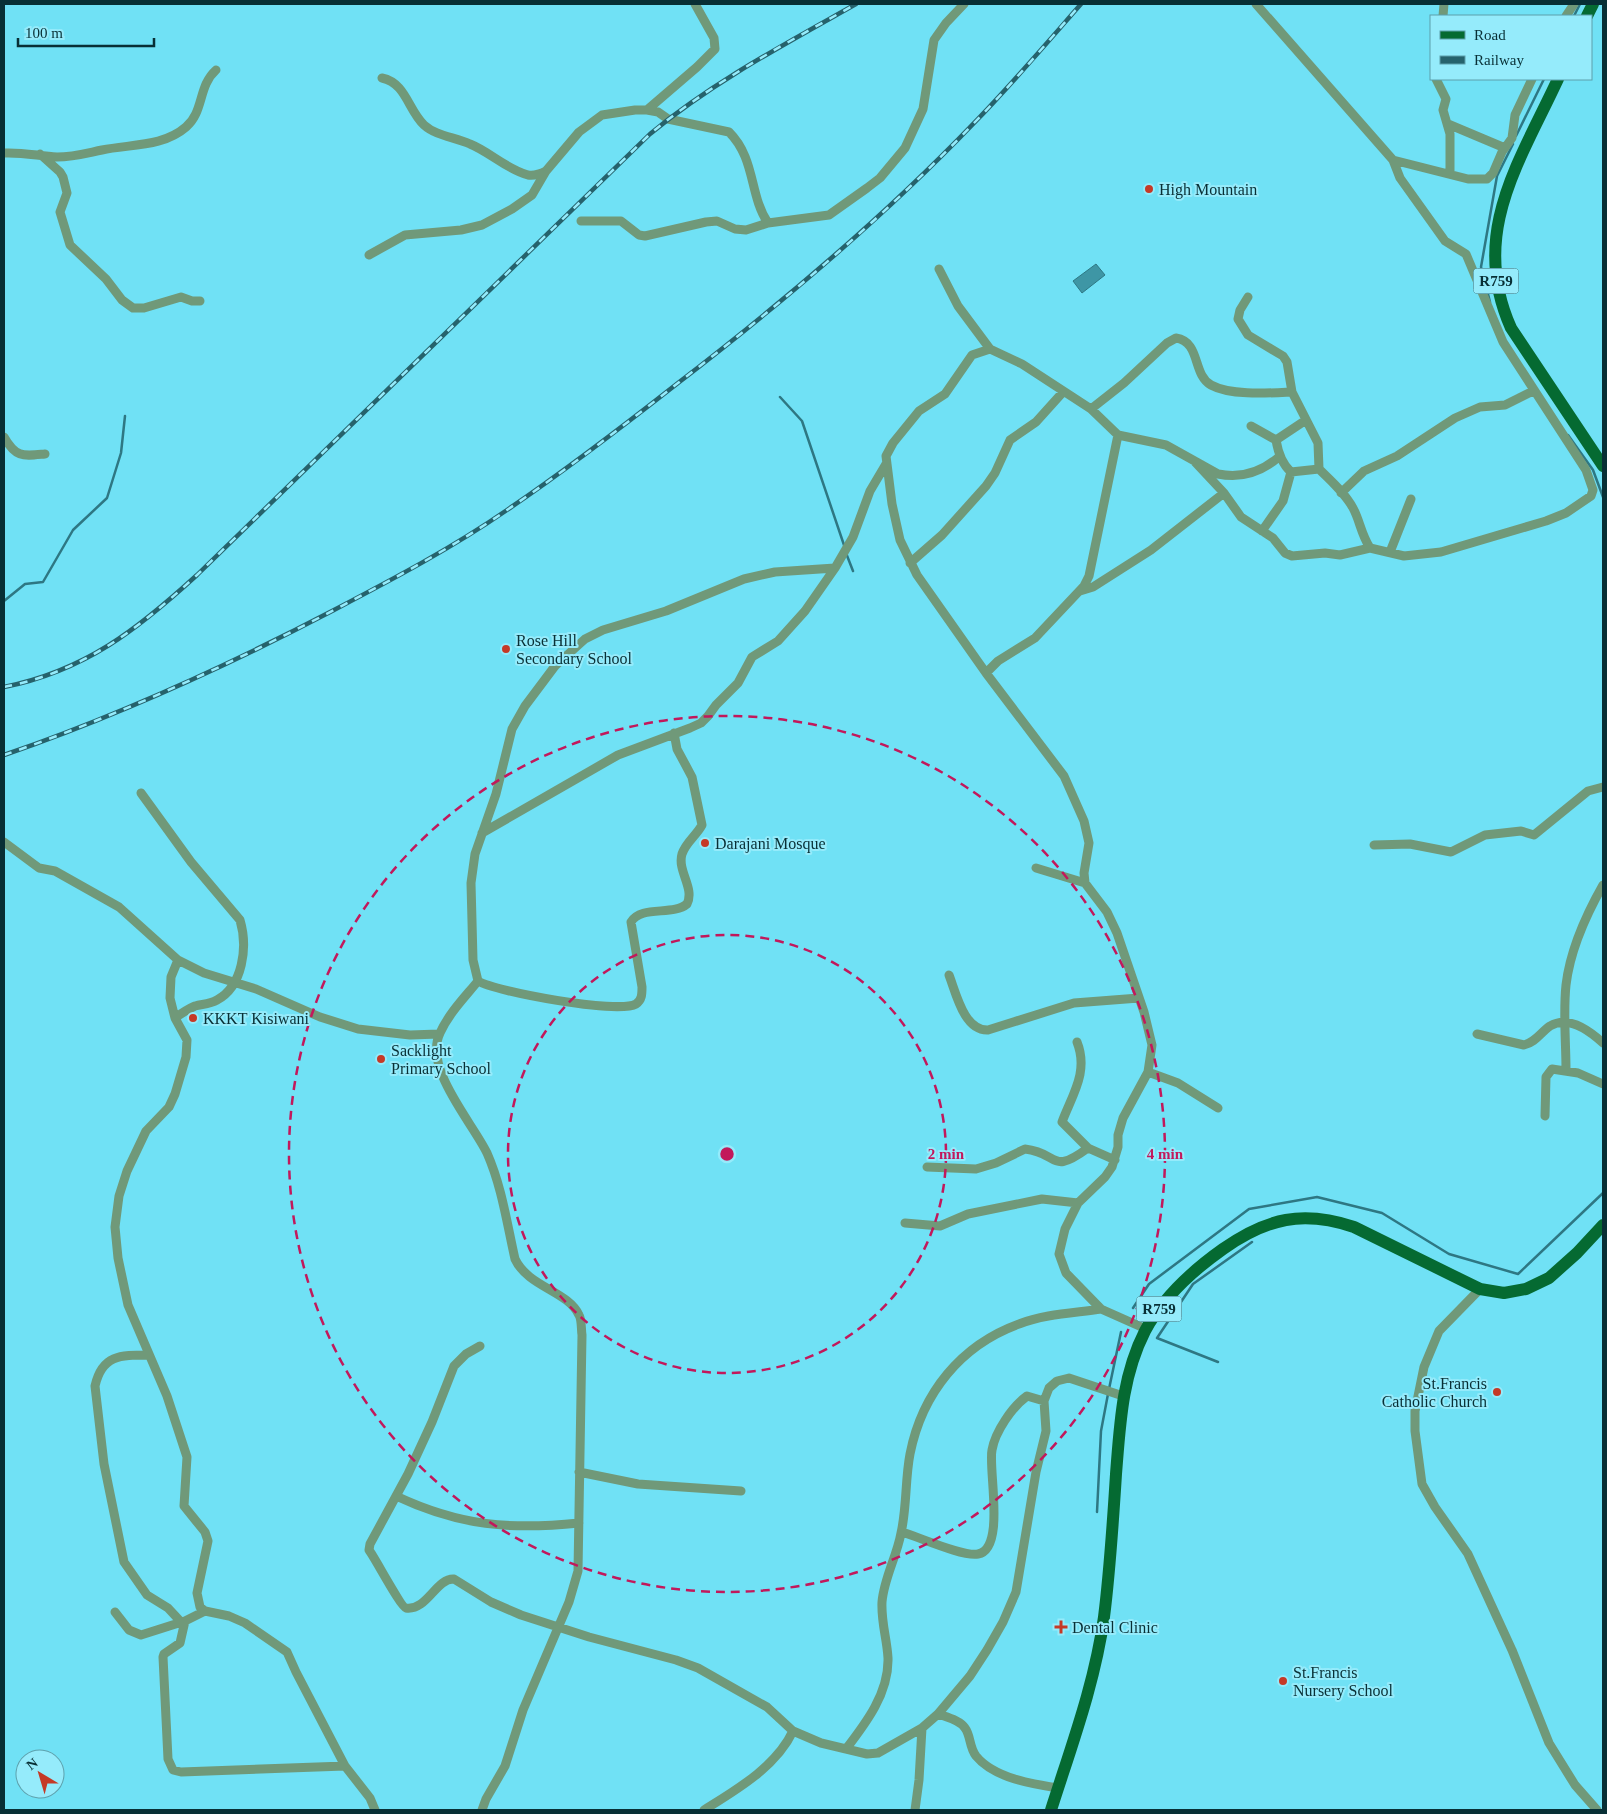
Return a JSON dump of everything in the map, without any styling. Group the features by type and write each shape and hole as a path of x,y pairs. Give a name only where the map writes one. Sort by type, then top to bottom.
{"main road":[{"name":"R759","path":"1558,80 1512,179 1498,216 1494,252 1496,283 1501,305 1511,328 1603,466"},
{"name":"R759","path":"1051,1810 1098,1654 1109,1569 1123,1396 1127,1377 1146,1329 1162,1304 1189,1275 1238,1238 1261,1227 1285,1219 1317,1218 1332,1220 1354,1227 1480,1289 1504,1293 1526,1289 1549,1278 1578,1253 1603,1225"}],"street":[{"path":"647,110 697,67 714,49 714,38 695,4"},
{"path":"581,222 621,221 639,235 645,236 706,222 717,222 740,230 768,223 829,215 884,173 905,148 923,109 934,40 946,23 964,4"},
{"path":"1196,462 1224,493 1241,517 1262,531 1292,556 1325,553 1340,555 1370,548 1404,556 1462,547 1546,522 1566,513 1592,496 1593,490 1586,470 1532,391 1503,342 1466,254 1445,241 1400,178 1393,160 1256,4"},
{"path":"4,152 65,157 142,146 178,132 188,126 194,116 204,83 216,70"},
{"path":"382,78 390,80 399,86 414,113 430,129 470,144 517,171 533,176 546,171"},
{"path":"1437,80 1444,94 1444,113 1448,124 1451,147 1450,174"},
{"path":"1393,160 1468,179 1487,179 1493,173 1512,138 1515,115 1532,80"},
{"path":"369,255 405,235 461,230 495,220 532,194 546,171 579,132 602,115 636,110 658,112 668,119 729,132 749,163 761,211 768,223"},
{"path":"1448,124 1505,148"},
{"path":"40,154 63,177 67,193 60,212 70,245 106,279 122,300 134,308 144,308 180,296 192,301 200,301"},
{"path":"939,268 958,306 990,350 1022,364 1091,409 1118,435 1160,443 1218,474 1227,476 1258,472 1280,456"},
{"path":"1480,290 1496,283"},
{"path":"1248,297 1240,310 1238,318 1248,335 1283,356 1287,362 1292,392 1318,443 1319,469 1352,506 1360,530 1370,548"},
{"path":"1091,409 1124,383 1166,343 1176,338 1182,339 1191,346 1204,378 1210,384 1222,390 1292,392"},
{"path":"990,350 972,355 945,394 910,420 888,450 886,464 896,525 910,563 986,673 1058,766 1075,798 1089,843 1084,873 1085,883 1107,912 1117,933 1139,998 1152,1045 1148,1072 1123,1118 1115,1160 1104,1178 1078,1203 1065,1229 1060,1254 1066,1273 1101,1309 1146,1329"},
{"path":"1341,493 1364,471 1397,456 1455,418 1480,407 1505,405 1532,391"},
{"path":"910,563 942,535 986,486 995,473 1010,440 1036,422 1063,392"},
{"path":"1276,440 1306,420"},
{"path":"1251,426 1276,440 1280,456 1292,472"},
{"path":"986,673 998,661 1035,638 1080,591 1089,576 1118,435"},
{"path":"4,437 14,452 26,455 45,454"},
{"path":"482,833 618,755 701,723 738,683 752,657 778,641 798,622 835,568 853,537 870,491 886,464"},
{"path":"1292,472 1319,469"},
{"path":"1262,531 1285,497 1292,472"},
{"path":"1080,591 1093,587 1150,550 1224,493"},
{"path":"1390,552 1411,500"},
{"path":"478,981 473,960 471,882 474,854 496,794 512,729 525,706 556,666 585,639 603,630 666,611 744,579 775,572 835,568"},
{"path":"478,981 524,994 605,1007 627,1006 640,1001 642,987 631,922 635,917 644,914 681,908 687,904 689,894 681,860 684,848 702,825 692,777 677,748 674,734"},
{"path":"1374,845 1410,844 1451,852 1485,835 1514,831 1537,834 1588,791 1603,787"},
{"path":"141,793 191,862 240,920 243,948 233,988 219,999 188,1009 175,1018"},
{"path":"4,842 39,868 55,871 119,907 178,960 204,973 274,995 320,1017 358,1029 384,1033 440,1034"},
{"path":"1036,868 1085,883"},
{"path":"1566,1070 1566,987 1572,952 1603,885"},
{"path":"178,960 169,986 170,998 175,1018 187,1040 188,1047 175,1094 165,1112 146,1131 126,1171 119,1196 115,1227 124,1290 148,1355 167,1396 187,1458 184,1506 205,1532 208,1540 197,1594 199,1603 205,1611"},
{"path":"949,975 967,1016 976,1028 981,1030 1074,1003 1139,998"},
{"path":"478,981 456,1008 440,1034 437,1050 442,1076 493,1168 502,1196 515,1260 531,1279 573,1307 580,1316 582,1335 578,1571 569,1602 523,1710 505,1766 486,1799 482,1810"},
{"path":"1477,1034 1524,1045 1532,1043 1550,1026 1565,1023 1578,1026 1603,1043"},
{"path":"1077,1042 1080,1051 1080,1075 1062,1122 1088,1148 1115,1160"},
{"path":"1544,1116 1548,1072 1555,1068 1566,1070 1603,1084"},
{"path":"1148,1072 1178,1083 1218,1108"},
{"path":"928,1167 976,1169 996,1163 1025,1148 1060,1163 1072,1159 1088,1148"},
{"path":"905,1223 940,1226 968,1214 1042,1199 1078,1203"},
{"path":"1480,1289 1439,1331 1424,1368 1415,1411 1415,1430 1422,1484 1435,1507 1468,1554 1512,1650 1549,1743 1575,1785 1597,1810"},
{"path":"846,1749 873,1710 881,1693 888,1659 881,1619 882,1599 902,1532 910,1454 916,1428 925,1406 942,1377 973,1346 1020,1323 1101,1309"},
{"path":"480,1346 466,1354 454,1366 432,1422 369,1548 401,1606 406,1608 414,1607 425,1600 446,1581 454,1579 491,1602 559,1627 698,1668 766,1707 792,1731 814,1741 867,1754 878,1753 922,1728 938,1714 970,1676 1004,1622 1016,1592 1036,1472 1046,1431 1044,1401 1052,1384 1069,1378 1123,1396"},
{"path":"148,1355 112,1359 101,1366 97,1374 95,1386 104,1464 124,1562 147,1595 168,1608 183,1621"},
{"path":"902,1532 966,1554 978,1555 984,1552 988,1547 994,1523 995,1498 990,1464 992,1447 1002,1426 1021,1400 1027,1396 1044,1401"},
{"path":"579,1472 638,1484 741,1491"},
{"path":"396,1496 434,1511 503,1527 579,1523"},
{"path":"115,1612 129,1630 141,1635 183,1621 205,1611 229,1616 245,1623 287,1652 345,1766 370,1798 375,1810"},
{"path":"183,1621 180,1643 164,1654 163,1657 168,1759 173,1770 181,1772 345,1766"},
{"path":"938,1714 966,1728 973,1752 984,1763 999,1772 1034,1784 1058,1788"},
{"path":"915,1810 922,1728"},
{"path":"704,1810 734,1791 776,1756 786,1744 792,1731"}],"water":[{"path":"1096,264 1105,275 1082,293 1073,281"}],"waterway":[{"path":"1574,15 1580,4"},
{"path":"1516,136 1544,80"},
{"path":"1486,285 1481,267 1497,176 1513,144"},
{"path":"1487,290 1490,302"},
{"path":"780,397 802,421 845,548"},
{"path":"4,601 25,584 43,582 73,530 107,498 121,453 125,416"},
{"path":"1568,435 1593,470 1603,497"},
{"path":"846,553 853,571"},
{"path":"1133,1308 1149,1284 1249,1209 1317,1197 1382,1213 1449,1254 1518,1274 1603,1193"},
{"path":"1218,1362 1157,1338 1193,1284 1252,1242"},
{"path":"1109,1389 1121,1332"},
{"path":"1097,1512 1101,1431 1108,1394"}],"railway":[{"path":"4,687 33,680 85,659 109,645 153,613 197,575 650,134 699,97 724,81 856,4"},
{"path":"4,755 130,707 294,631 444,550 529,495 615,432 717,353 831,259 904,192 974,123 1081,4"}],"place":[{"name":"High Mountain","path":"1149,189"},
{"name":"Rose Hill Secondary School","path":"506,649"},
{"name":"Darajani Mosque","path":"705,843"},
{"name":"KKKT Kisiwani","path":"193,1018"},
{"name":"Sacklight Primary School","path":"381,1059"},
{"name":"St.Francis Catholic Church","path":"1497,1392"},
{"name":"Dental Clinic","path":"1061,1627"},
{"name":"St.Francis Nursery School","path":"1283,1681"}]}
